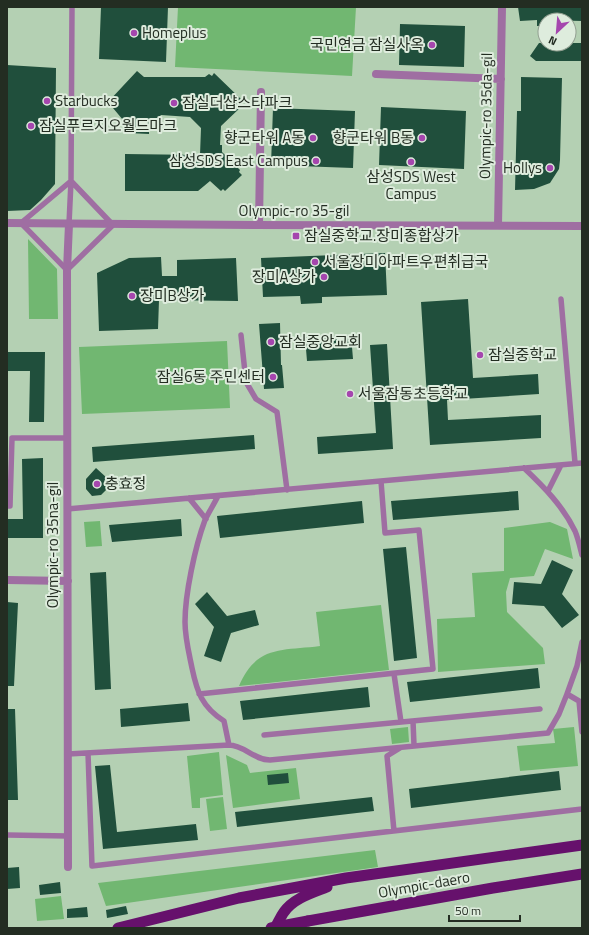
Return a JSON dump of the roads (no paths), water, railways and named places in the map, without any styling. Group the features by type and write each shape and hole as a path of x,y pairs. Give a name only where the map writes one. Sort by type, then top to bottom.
{"highway":[{"path":"118,928 239,898 346,878 582,845"},
{"name":"Olympic-daero","path":"271,928 493,888 582,874"},
{"path":"275,928 284,912 291,904 302,897 346,878"}],"street":[{"name":"Olympic-ro 35da-gil","path":"498,225 502,7"},
{"path":"376,74 501,79"},
{"path":"259,225 261,92"},
{"name":"Olympic-ro 35-gil","path":"7,223 113,225 582,226"},
{"name":"Olympic-ro 35na-gil","path":"68,866 67,270 69,224"},
{"path":"7,580 68,581"}],"lane":[{"path":"69,224 71,181 72,7"},
{"path":"71,181 113,225 67,270 21,223 71,181"},
{"path":"562,299 575,463"},
{"path":"241,335 246,382 256,399 277,412 287,490"},
{"path":"7,506 10,506 12,438 67,438"},
{"path":"67,509 582,463"},
{"path":"548,492 561,465"},
{"path":"524,468 548,492 575,531 582,555"},
{"path":"200,694 433,669 419,530 385,532 381,481"},
{"path":"218,496 206,519 200,537 191,577 185,623 189,652 195,680 200,694 212,714 224,721 229,745"},
{"path":"189,498 206,519"},
{"path":"68,754 235,745 256,757 266,760 548,732 559,714 567,694 577,666 582,642"},
{"path":"394,674 400,722"},
{"path":"567,694 579,701 582,732"},
{"path":"264,735 540,709"},
{"path":"413,721 414,745"},
{"path":"394,831 386,756 404,746"},
{"path":"88,753 92,866 582,809"},
{"path":"7,835 68,836"}],"place":[{"name":"Homeplus","path":"134,33"},
{"name":"국민연금 잠실사옥","path":"432,45"},
{"name":"Starbucks","path":"47,101"},
{"name":"잠실더샵스타파크","path":"174,103"},
{"name":"잠실푸르지오월드마크","path":"31,126"},
{"name":"향군타워 A동","path":"313,138"},
{"name":"향군타워 B동","path":"422,138"},
{"name":"삼성SDS East Campus","path":"316,161"},
{"name":"삼성SDS West Campus","path":"411,162"},
{"name":"Hollys","path":"550,168"},
{"name":"잠실중학교.장미종합상가","path":"296,236"},
{"name":"서울장미아파트우편취급국","path":"315,262"},
{"name":"장미A상가","path":"324,277"},
{"name":"장미B상가","path":"132,296"},
{"name":"잠실중앙교회","path":"271,342"},
{"name":"잠실중학교","path":"480,355"},
{"name":"잠실6동 주민센터","path":"273,377"},
{"name":"서울잠동초등학교","path":"350,394"},
{"name":"충효정","path":"97,484"}]}
